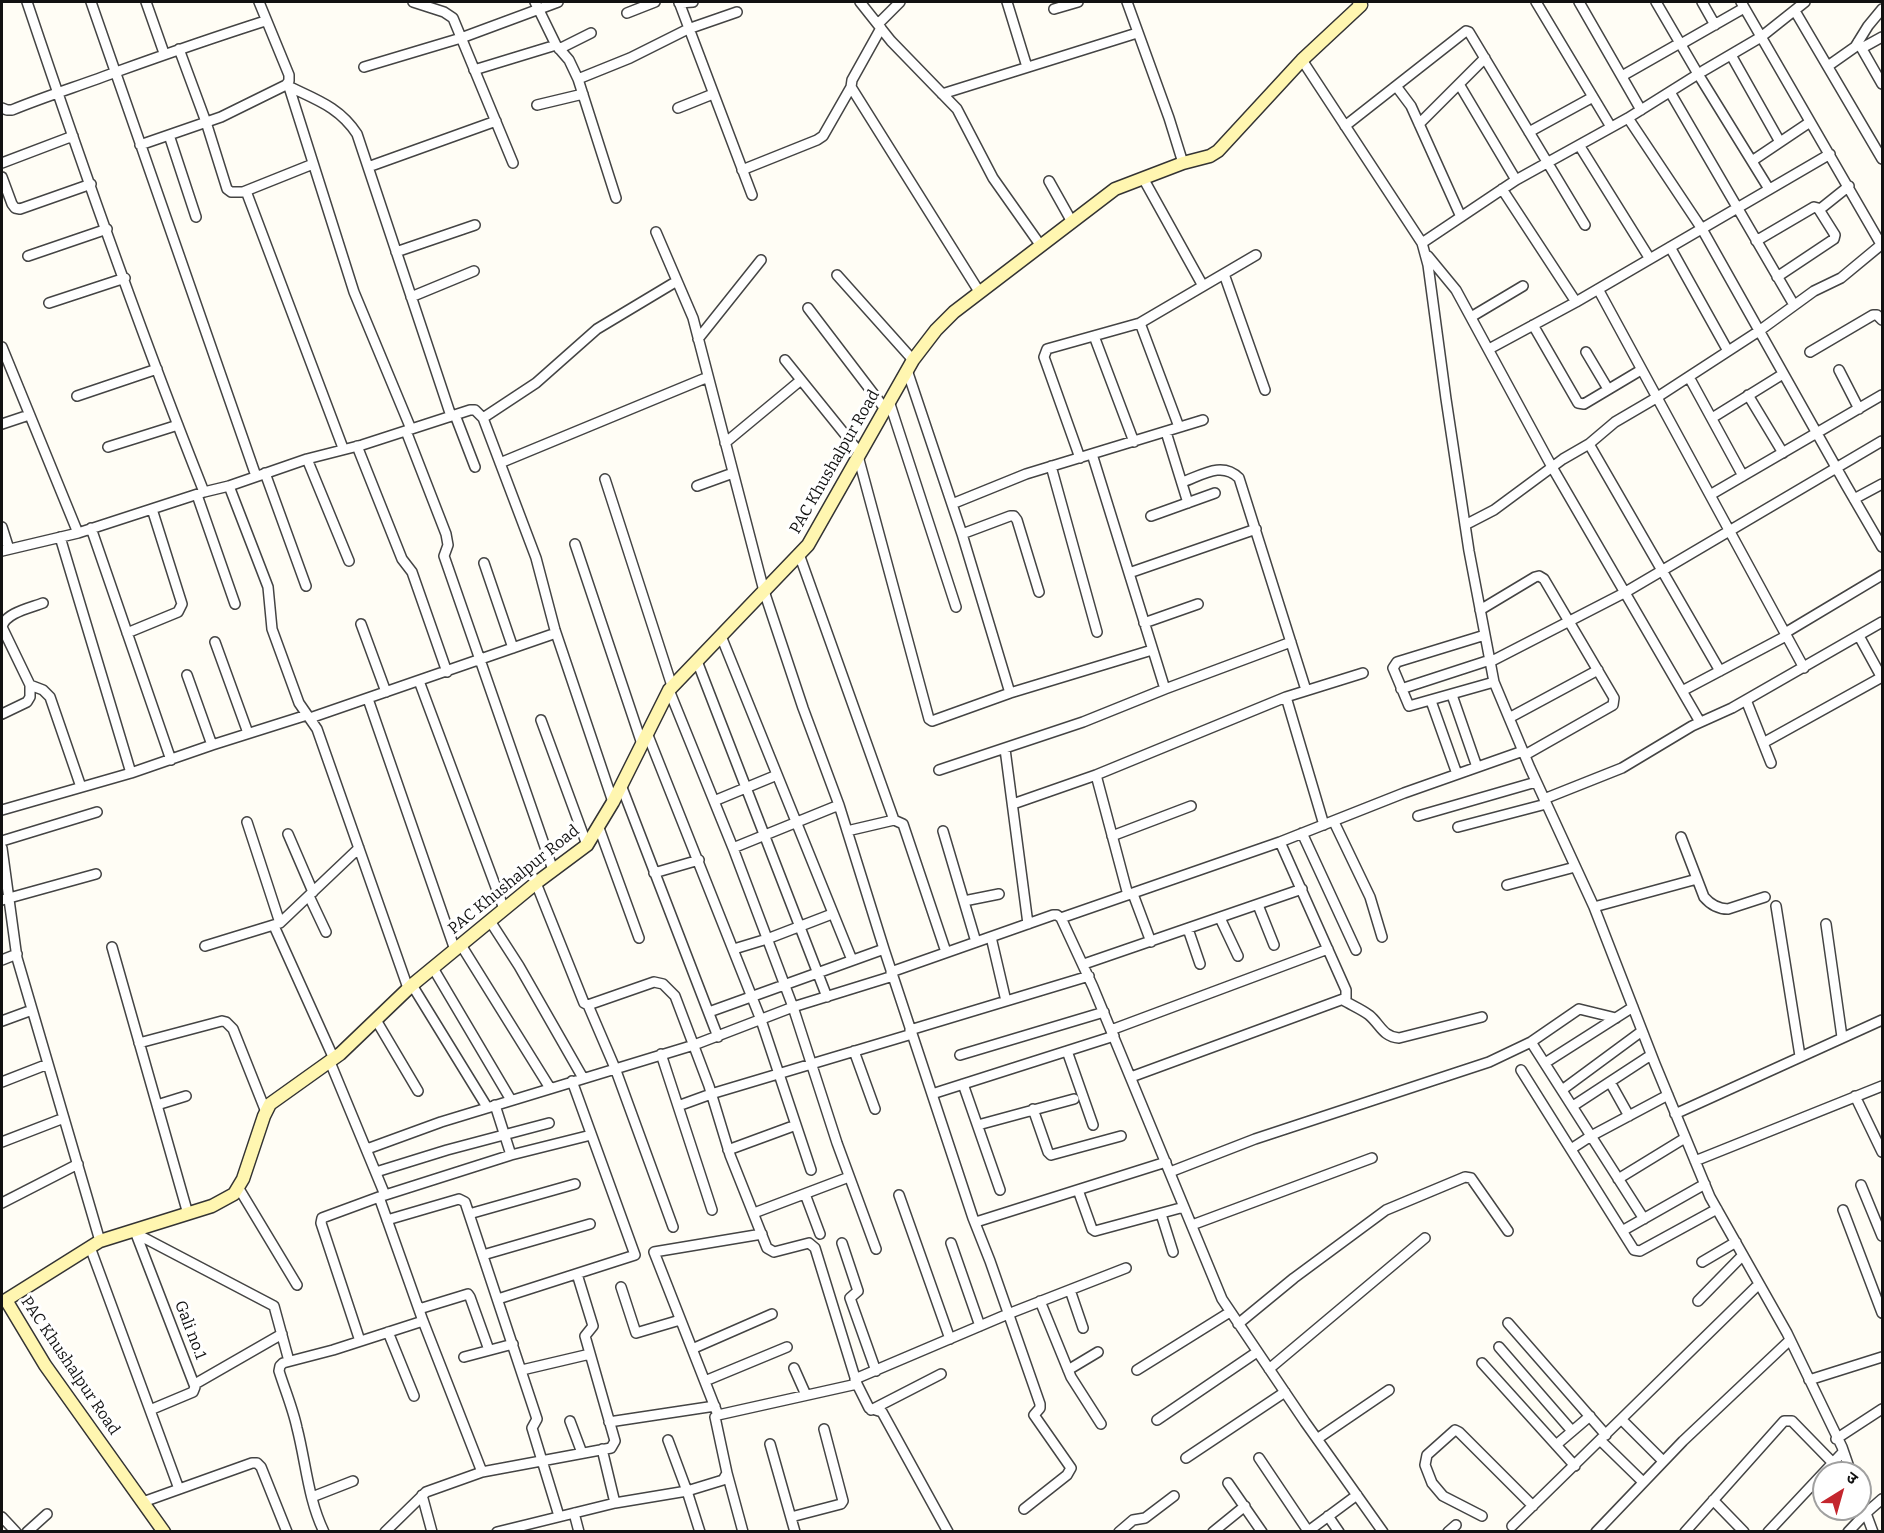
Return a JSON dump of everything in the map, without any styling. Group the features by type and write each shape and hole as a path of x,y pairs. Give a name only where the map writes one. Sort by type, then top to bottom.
{"main road":[{"name":"PAC Khushalpur Road","path":"165,1532 45,1365 4,1299 95,1244 212,1206 234,1194 243,1179 270,1104 332,1060 410,987 536,883 587,845 613,802 671,688 808,545 910,365 948,318 1115,189 1183,163 1210,156 1218,151 1302,60 1362,3"}],"street":[{"path":"27,2 178,425 235,604"},
{"path":"91,2 140,145 260,475 306,586"},
{"path":"146,2 164,53"},
{"path":"259,2 289,75 287,86 354,292 409,430 446,534 448,544 444,556 553,870"},
{"path":"413,2 449,15 461,38 513,163"},
{"path":"364,68 461,38 536,5 558,2"},
{"path":"627,13 655,2"},
{"path":"693,2 679,2 752,195"},
{"path":"860,2 962,117 993,178 1041,246"},
{"path":"742,170 823,136 851,87 852,80 879,26 900,2"},
{"path":"1007,2 1027,67"},
{"path":"1054,9 1078,2"},
{"path":"1127,2 1183,163"},
{"path":"1536,2 1611,128"},
{"path":"1579,2 1641,110"},
{"path":"1656,2 1769,189"},
{"path":"1702,2 1715,25"},
{"path":"1422,243 1516,180 1611,128 1761,37 1804,2"},
{"path":"536,5 578,79 616,198"},
{"path":"1465,525 1494,510 1552,467 1589,444 1615,422 1759,331 1814,291 1841,278 1882,245 1742,5 1715,25 1622,76"},
{"path":"1860,45 1868,26 1882,9"},
{"path":"1795,11 1882,159"},
{"path":"578,79 630,58 688,29 737,12"},
{"path":"2,108 12,110 57,91 164,53 265,21"},
{"path":"1345,126 1466,31 1469,32 1585,225"},
{"path":"474,70 558,47 591,33"},
{"path":"942,94 1137,33"},
{"path":"1828,66 1860,45 1882,37"},
{"path":"1860,45 1882,84"},
{"path":"179,49 206,122 227,189 238,193 246,191 314,164"},
{"path":"1731,55 1779,142"},
{"path":"1419,124 1485,58"},
{"path":"1302,60 1422,243 1465,525 1494,682 1536,782 1594,907 1675,1114 1705,1184 1791,1340 1846,1461"},
{"path":"1459,84 1516,180"},
{"path":"140,145 228,114 287,86"},
{"path":"287,86 328,105 345,117 357,134 453,416 475,467"},
{"path":"1396,86 1411,105 1461,217"},
{"path":"851,87 980,292"},
{"path":"1670,92 1794,305"},
{"path":"537,105 583,94"},
{"path":"678,108 713,94"},
{"path":"1529,132 1593,97"},
{"path":"1628,118 1702,229 1882,547"},
{"path":"368,167 496,121"},
{"path":"1752,161 1810,122"},
{"path":"169,135 196,218"},
{"path":"2,163 73,136"},
{"path":"1579,145 1650,259"},
{"path":"1489,349 1598,289 1830,154"},
{"path":"2,177 12,204 20,209 91,184"},
{"path":"1143,178 1203,286"},
{"path":"1049,181 1072,222"},
{"path":"1819,210 1849,186"},
{"path":"1502,189 1575,302"},
{"path":"246,191 343,448"},
{"path":"1756,241 1814,207 1819,210 1835,237 1778,277"},
{"path":"396,252 475,225"},
{"path":"28,256 107,229"},
{"path":"656,232 693,318 764,591 803,708 839,805 973,1218 1040,1404 1040,1408 1034,1415 1071,1467 1067,1475 1024,1509"},
{"path":"1670,247 1728,351"},
{"path":"1425,253 1456,290 1552,467 1700,722"},
{"path":"1080,458 1044,352 1047,349 1140,323 1256,255"},
{"path":"698,339 761,261"},
{"path":"411,297 474,272"},
{"path":"1224,274 1265,390"},
{"path":"837,276 910,365 1010,693"},
{"path":"49,303 125,278"},
{"path":"483,418 536,383 597,330 677,281"},
{"path":"1471,317 1523,286"},
{"path":"1598,289 1804,668"},
{"path":"808,308 887,405 956,607"},
{"path":"1810,352 1873,315 1877,315 1882,320"},
{"path":"1140,323 1179,427"},
{"path":"1533,325 1578,403 1584,404 1641,369"},
{"path":"1094,336 1134,442"},
{"path":"2,347 78,533"},
{"path":"1586,352 1608,389"},
{"path":"785,360 859,454 929,719 935,721 1010,693 1152,650"},
{"path":"77,396 157,369"},
{"path":"1839,370 1859,409"},
{"path":"1712,418 1783,374"},
{"path":"500,463 708,377"},
{"path":"1689,377 1743,476"},
{"path":"725,442 801,380"},
{"path":"1748,395 1784,453"},
{"path":"1710,495 1882,395"},
{"path":"2,527 5,550 78,533 307,459 475,410 483,418 536,558 556,633 613,802"},
{"path":"2,424 30,415"},
{"path":"952,504 1026,474 1203,420"},
{"path":"108,447 178,425"},
{"path":"1166,432 1188,503"},
{"path":"1401,689 1490,661 1569,621 1624,592 1882,441"},
{"path":"1589,444 1720,671"},
{"path":"357,446 402,559 412,572 447,672"},
{"path":"1092,454 1165,689"},
{"path":"307,459 349,561"},
{"path":"1051,466 1097,632"},
{"path":"1183,483 1218,469 1234,474 1242,483 1306,690"},
{"path":"697,486 733,473"},
{"path":"605,479 671,688 785,985 849,1177 876,1249"},
{"path":"1854,499 1882,484"},
{"path":"229,486 268,587 272,629 299,703 317,729 410,987 491,1106 511,1155"},
{"path":"1151,516 1215,493"},
{"path":"127,633 178,612 182,604 152,509"},
{"path":"962,534 1014,516 1017,519 1039,592"},
{"path":"91,528 171,760"},
{"path":"1129,573 1256,529"},
{"path":"60,537 131,773"},
{"path":"575,544 645,738 699,860 752,995 812,1170"},
{"path":"800,554 894,820"},
{"path":"484,563 513,648"},
{"path":"1682,691 1786,634 1882,575"},
{"path":"1060,918 1280,842 1457,774 1524,753 1613,705 1614,698 1544,579 1539,576 1535,577 1480,610"},
{"path":"2,714 27,702 30,697 30,685 2,624 8,617 43,603"},
{"path":"1144,623 1198,604"},
{"path":"1458,827 1545,802 1622,768 1700,722 1804,668 1882,622"},
{"path":"361,624 386,692"},
{"path":"2,810 131,773 248,733 368,699 556,633"},
{"path":"1485,635 1397,662 1393,668 1409,706 1494,682"},
{"path":"721,636 852,960"},
{"path":"1763,743 1882,677 1859,636"},
{"path":"215,642 248,733"},
{"path":"939,770 1083,722 1291,642"},
{"path":"697,661 827,997"},
{"path":"1509,718 1598,670"},
{"path":"1013,804 1096,775 1286,697 1363,673"},
{"path":"187,675 212,745"},
{"path":"419,681 504,909"},
{"path":"30,685 43,690 50,697 81,787"},
{"path":"1452,694 1477,767"},
{"path":"1286,697 1335,821 1370,897 1382,937"},
{"path":"368,699 458,947 550,1088"},
{"path":"1431,700 1457,774"},
{"path":"1746,700 1771,763"},
{"path":"541,720 587,845"},
{"path":"1005,749 1028,924"},
{"path":"714,801 777,775"},
{"path":"1096,775 1131,895 1150,942"},
{"path":"1418,816 1536,782"},
{"path":"621,785 718,1037"},
{"path":"733,848 839,805"},
{"path":"1112,836 1191,806"},
{"path":"2,841 97,812"},
{"path":"847,831 894,820 899,821 906,828 946,952"},
{"path":"247,822 277,925 376,1172 387,1220 423,1321 482,1472"},
{"path":"598,828 639,938"},
{"path":"943,831 976,942"},
{"path":"1302,833 1356,950"},
{"path":"288,834 326,932"},
{"path":"1681,837 1707,901 1722,909 1728,909 1766,897"},
{"path":"1131,1077 1346,998 1346,990 1280,842"},
{"path":"2,848 5,899 17,954 78,1164 95,1244 150,1410 179,1489"},
{"path":"205,946 277,925 359,848"},
{"path":"654,873 699,860"},
{"path":"1507,885 1575,867"},
{"path":"5,899 96,874"},
{"path":"1594,907 1697,879"},
{"path":"536,883 581,1000 588,1005 615,1068 673,1227"},
{"path":"1083,964 1302,890"},
{"path":"964,901 999,894"},
{"path":"1258,905 1274,945"},
{"path":"1776,906 1800,1056"},
{"path":"734,949 832,914"},
{"path":"367,1149 491,1106 718,1037 793,1007 1057,915 1089,976 1222,1299 1284,1392 1383,1532"},
{"path":"1220,918 1238,956"},
{"path":"490,921 519,966 583,1078"},
{"path":"1826,924 1842,1037"},
{"path":"1188,929 1200,964"},
{"path":"991,937 1006,1001"},
{"path":"112,947 188,1214"},
{"path":"709,1012 884,949"},
{"path":"932,1094 1066,1051 1328,949"},
{"path":"2,960 17,954"},
{"path":"433,968 511,1100"},
{"path":"678,1106 1089,976"},
{"path":"588,1005 654,982 663,984 675,996 711,1094 728,1150 770,1251 809,1243 815,1248 856,1382 871,1410"},
{"path":"1343,1000 1369,1015 1382,1030 1394,1038 1482,1017"},
{"path":"1545,1063 1633,1007"},
{"path":"2,1021 32,1010"},
{"path":"1170,1172 1255,1139 1489,1062 1531,1042 1579,1010 1616,1018"},
{"path":"960,1055 1104,1012"},
{"path":"376,1020 418,1090"},
{"path":"1675,1114 1882,1020"},
{"path":"140,1043 222,1021 226,1022 233,1029 266,1112"},
{"path":"1562,1090 1642,1031"},
{"path":"1531,1042 1644,1219"},
{"path":"854,1051 875,1109"},
{"path":"1066,1051 1094,1125"},
{"path":"661,1054 712,1210"},
{"path":"1573,1107 1651,1054"},
{"path":"2,1082 48,1064"},
{"path":"1521,1070 1634,1250 1640,1251 1717,1209"},
{"path":"572,1081 635,1255"},
{"path":"1610,1082 1629,1116"},
{"path":"963,1084 1000,1190"},
{"path":"1695,1161 1882,1086"},
{"path":"1571,1149 1668,1095"},
{"path":"157,1105 186,1096"},
{"path":"1855,1096 1882,1152"},
{"path":"978,1125 1074,1099"},
{"path":"1033,1109 1051,1155 1121,1136"},
{"path":"2,1143 64,1118"},
{"path":"376,1172 504,1134 549,1124"},
{"path":"728,1150 796,1125"},
{"path":"360,1341 321,1222 322,1218 382,1196 511,1155 591,1135"},
{"path":"1618,1179 1685,1138"},
{"path":"1192,1225 1372,1158"},
{"path":"976,1222 1166,1162"},
{"path":"2,1203 78,1164"},
{"path":"754,1213 849,1177"},
{"path":"1238,1324 1294,1278 1386,1210 1465,1177 1472,1178 1508,1231"},
{"path":"469,1214 575,1184"},
{"path":"1622,1232 1705,1184"},
{"path":"1861,1185 1882,1236"},
{"path":"238,1187 297,1285"},
{"path":"1078,1190 1092,1229 1095,1231 1184,1207"},
{"path":"805,1194 820,1234"},
{"path":"899,1195 950,1339"},
{"path":"387,1220 459,1199 465,1202 537,1419 532,1428 559,1516"},
{"path":"1843,1210 1882,1313"},
{"path":"1161,1214 1173,1252"},
{"path":"483,1255 590,1224"},
{"path":"134,1233 269,1303 276,1311 289,1361"},
{"name":"Gali no.1","path":"134,1233 195,1384 193,1392 150,1410"},
{"path":"498,1299 635,1255 762,1234"},
{"path":"1269,1370 1425,1238"},
{"path":"1702,1262 1736,1242"},
{"path":"842,1243 858,1291 850,1298 876,1371"},
{"path":"951,1243 980,1326"},
{"path":"654,1252 717,1410 715,1421 743,1532"},
{"path":"1698,1301 1743,1255"},
{"path":"609,1422 717,1410 806,1395 856,1382 876,1371 1008,1314 1126,1268"},
{"path":"385,1532 422,1495 482,1472 611,1448 614,1445 615,1441 585,1334 592,1326 577,1274"},
{"path":"1512,1526 1759,1284"},
{"path":"621,1287 636,1333 680,1320"},
{"path":"1070,1290 1083,1329"},
{"path":"419,1309 468,1294 489,1350"},
{"path":"1040,1301 1076,1387 1101,1424"},
{"path":"1137,1370 1230,1312"},
{"path":"692,1349 772,1314"},
{"path":"324,1532 317,1517 297,1428 279,1371 280,1366 289,1361 423,1321"},
{"path":"1508,1323 1590,1416 1604,1438 1643,1482"},
{"path":"388,1332 414,1395"},
{"path":"195,1384 282,1334"},
{"path":"1596,1532 1663,1461 1791,1340"},
{"path":"464,1357 513,1344"},
{"path":"705,1381 787,1347"},
{"path":"1499,1347 1572,1431"},
{"path":"1068,1370 1098,1352"},
{"path":"1158,1420 1257,1352"},
{"path":"522,1370 590,1354"},
{"path":"1809,1380 1882,1357"},
{"path":"1482,1363 1575,1466"},
{"path":"794,1368 806,1395"},
{"path":"871,1410 941,1374"},
{"path":"1317,1439 1389,1390"},
{"path":"1186,1458 1284,1392"},
{"path":"1836,1439 1882,1409"},
{"path":"871,1410 882,1412 948,1532"},
{"path":"1556,1445 1590,1416"},
{"path":"1622,1420 1663,1461"},
{"path":"570,1421 582,1453"},
{"path":"1685,1532 1784,1421 1792,1421 1831,1461"},
{"path":"790,1517 841,1504 843,1501 824,1429"},
{"path":"1482,1516 1443,1496 1432,1483 1425,1465 1427,1455 1455,1430 1533,1506"},
{"path":"668,1440 700,1532"},
{"path":"770,1444 795,1532"},
{"path":"602,1449 615,1503"},
{"path":"1835,1461 1843,1452"},
{"path":"1259,1458 1307,1531 1357,1495"},
{"path":"143,1502 252,1462 257,1463 261,1467 287,1532"},
{"path":"497,1532 615,1503 687,1491 723,1480 727,1473"},
{"path":"312,1497 353,1481"},
{"path":"1228,1483 1262,1532"},
{"path":"1768,1532 1812,1485"},
{"path":"422,1495 432,1532"},
{"path":"1119,1532 1133,1520 1144,1518 1174,1496"},
{"path":"1713,1500 1744,1532"},
{"path":"1213,1532 1245,1506"},
{"path":"574,1513 579,1532"},
{"path":"27,1532 47,1514"},
{"path":"1328,1516 1339,1532"},
{"path":"2,1517 16,1532"},
{"path":"1848,1532 1858,1521"}]}
